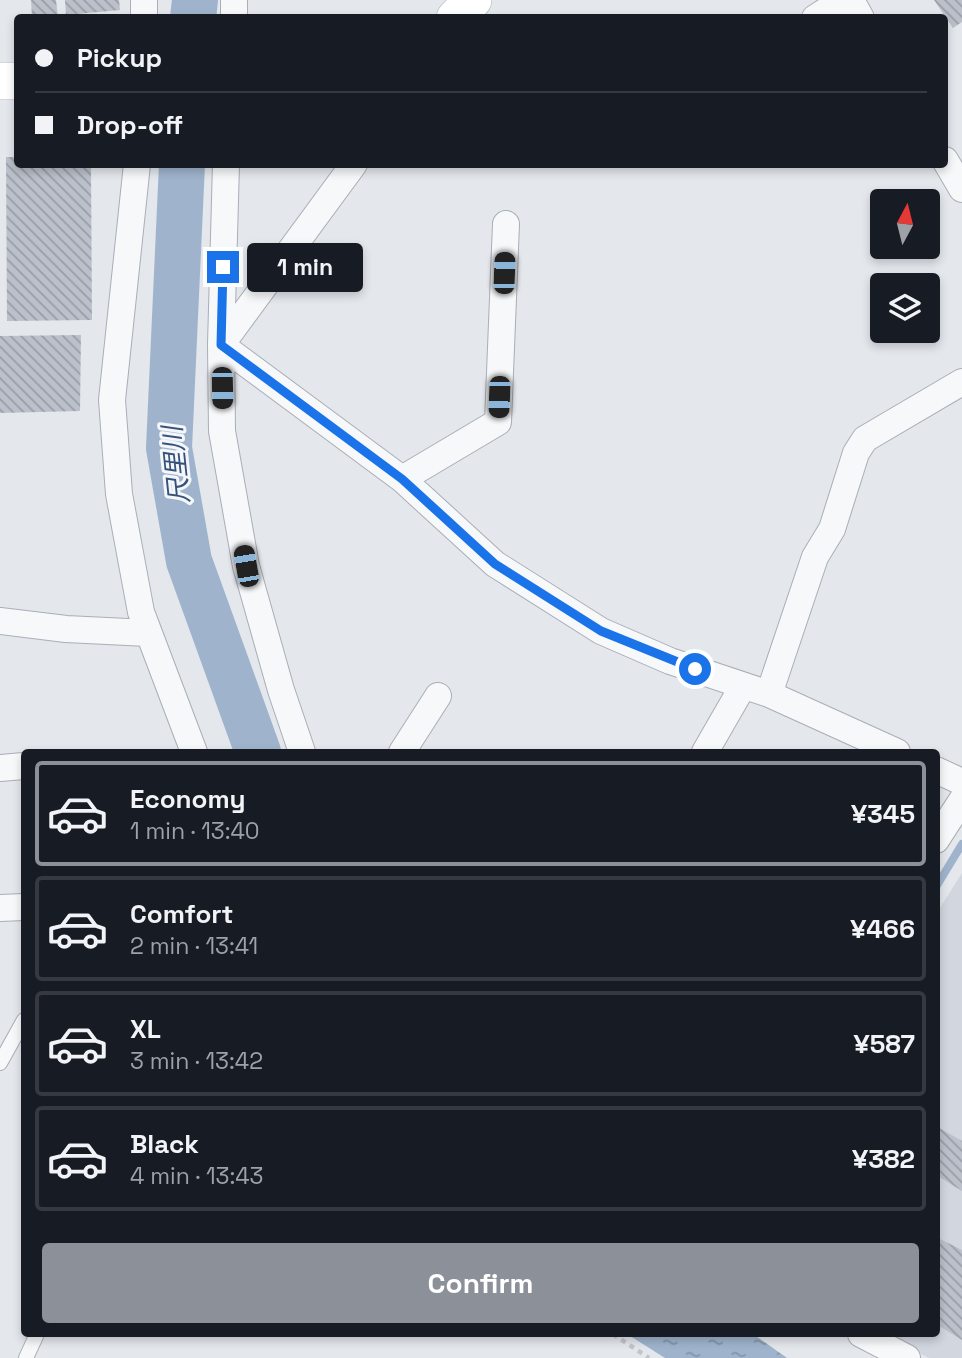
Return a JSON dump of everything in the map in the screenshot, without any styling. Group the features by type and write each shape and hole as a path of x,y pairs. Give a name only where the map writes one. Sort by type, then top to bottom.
{"main road":[{"path":"459,14 473,0"}],"street":[{"path":"821,14 842,0"},
{"path":"948,165 962,189"},
{"path":"137,168 111,400 119,495 141,612 193,749"},
{"path":"226,168 221,345 222,431 246,566 281,690 301,749"},
{"path":"221,345 351,168"},
{"path":"402,479 498,422 506,224"},
{"path":"221,345 402,479 495,564 601,631 670,661 769,694 890,749"},
{"path":"769,694 815,557 832,529 856,453 865,439 962,382"},
{"path":"0,621 66,629 148,634"},
{"path":"707,749 743,686"},
{"path":"404,749 438,696"},
{"path":"0,768 21,766"},
{"path":"940,772 962,782"},
{"path":"940,834 962,800"},
{"path":"0,908 21,907"},
{"path":"867,1337 907,1358"}],"lane":[{"path":"0,1063 21,1026"},
{"path":"26,1358 36,1337"}],"path":[{"path":"618,1337 649,1358"}],"shaded area":[{"path":"962,873 962,1358 929,1358 890,1337 940,1337 940,908"}],"water":[{"path":"632,1337 757,1337 787,1358 665,1358"}],"building":[{"path":"31,0 56,0 58,14 32,14"},
{"path":"65,0 119,0 120,10 66,14"},
{"path":"934,0 962,0 962,22 953,28 948,21 948,14 944,14"},
{"path":"6,157 14,157 14,168 91,168 92,320 7,321"},
{"path":"81,335 80,411 0,413 0,336"},
{"path":"940,1128 962,1141 962,1191 940,1177"},
{"path":"940,1239 962,1250 962,1340 940,1326"}],"waterway":[{"name":"尺里川","path":"193,14 195,0"},
{"name":"尺里川","path":"182,168 169,448 189,561 257,749"},
{"path":"940,880 962,844"}],"route":[{"path":"223,267 221,345 402,479 495,564 601,631 695,669"}]}
